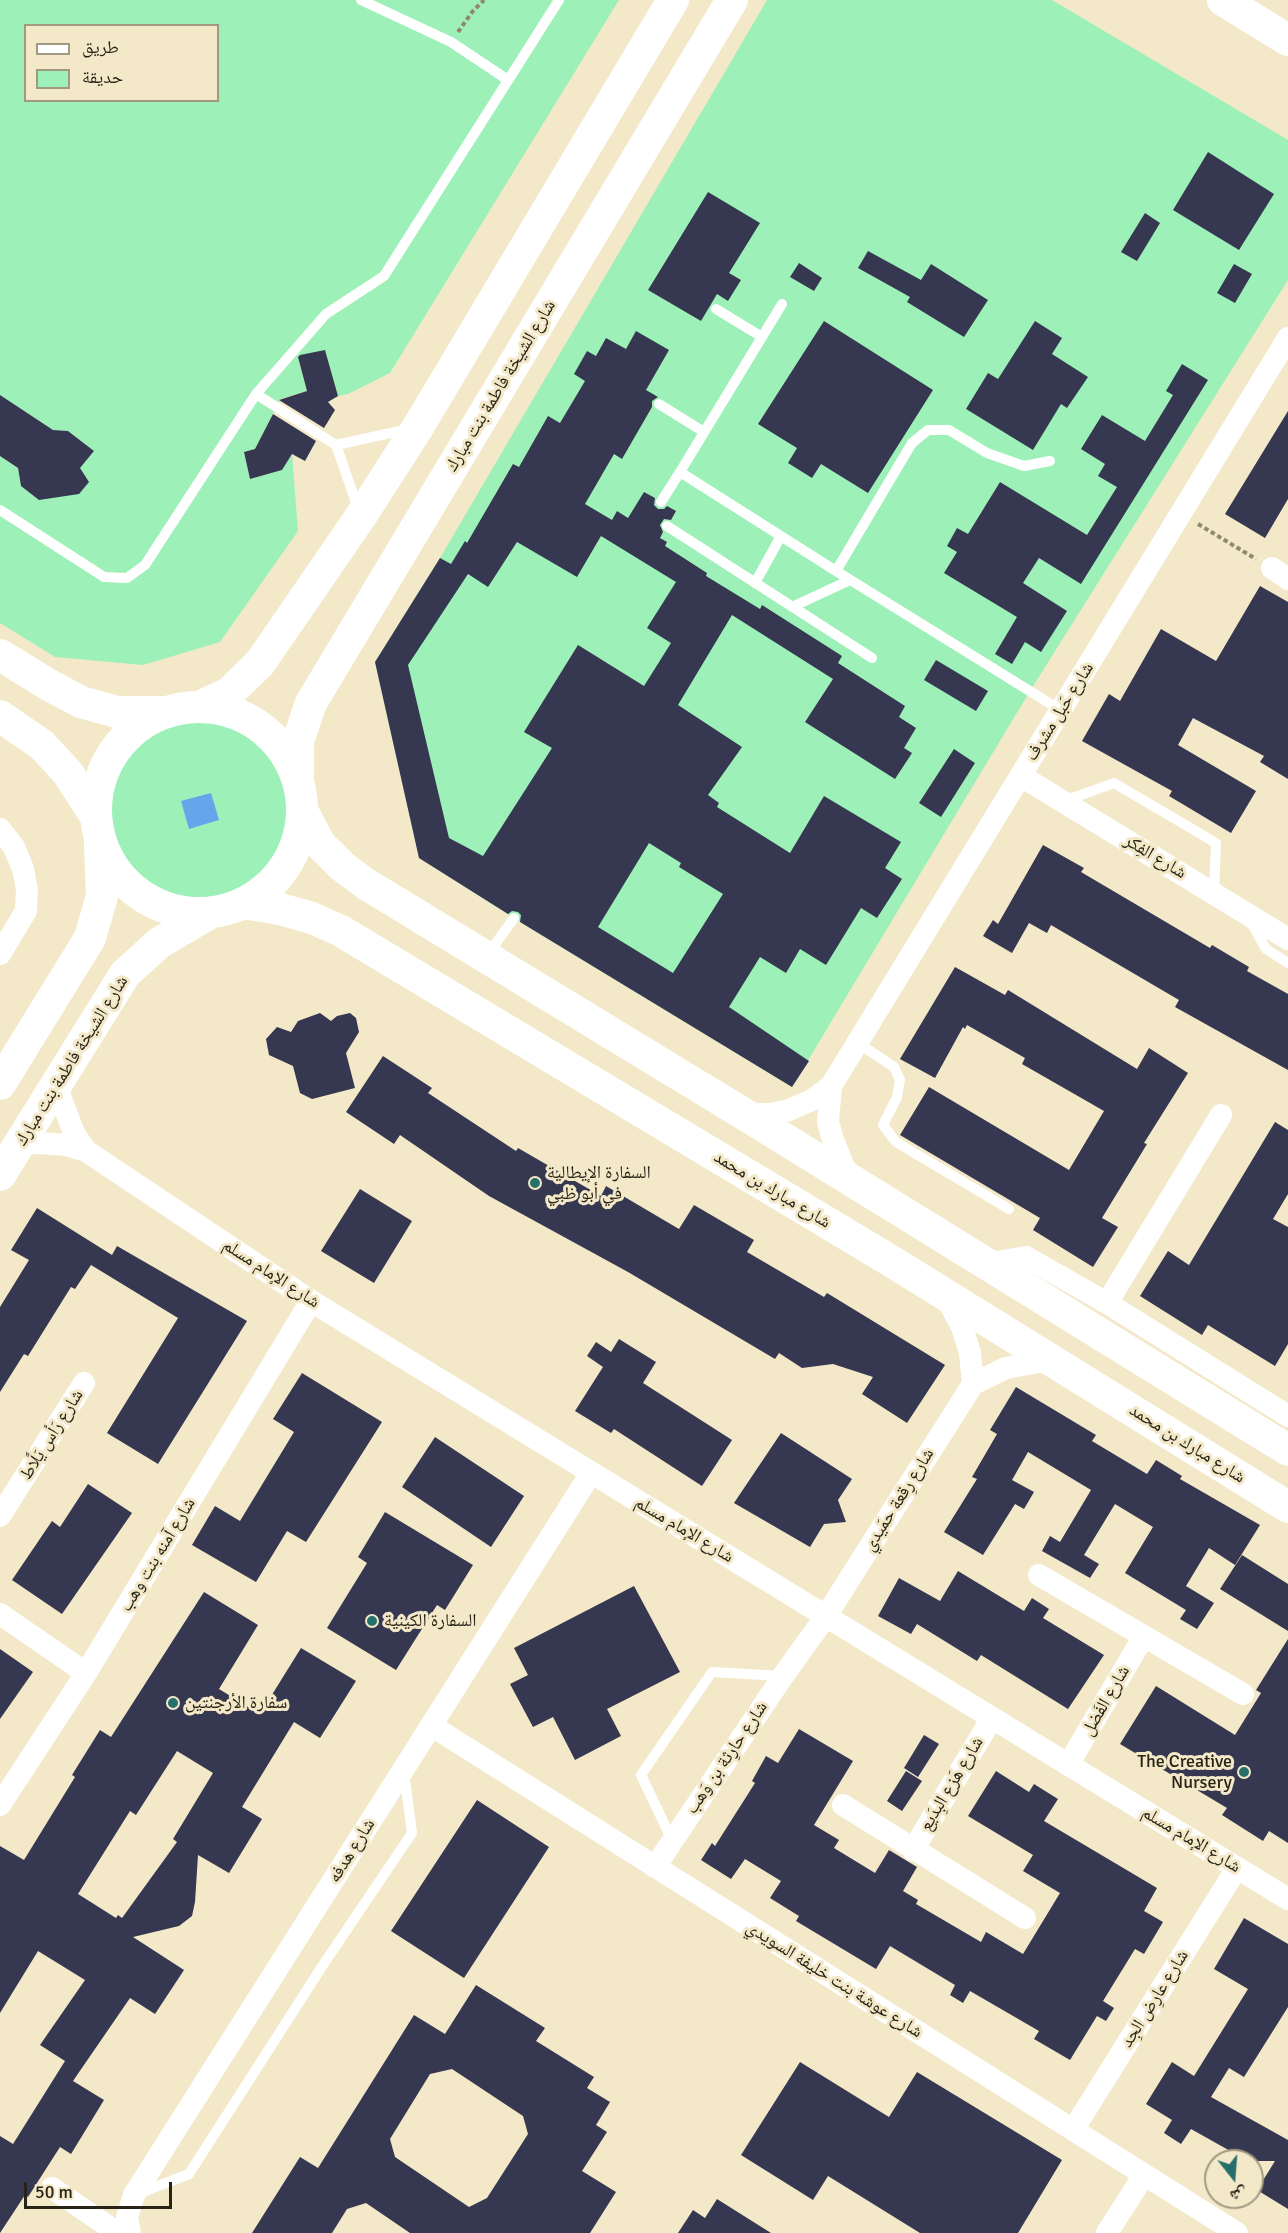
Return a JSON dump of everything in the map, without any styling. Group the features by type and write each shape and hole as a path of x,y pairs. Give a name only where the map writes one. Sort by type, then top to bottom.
{"main road":[{"path":"199,707 228,693 260,663 361,516 418,427 674,0"},
{"name":"شارع الشيخة فاطمة بنت مبارك","path":"298,780 298,741 311,703 732,0"},
{"path":"1222,0 1288,40"},
{"path":"0,655 81,702 117,712 166,712 199,707 225,710 250,720 271,735 288,756 298,780 303,812 298,840 286,866 267,888 243,903 210,913 182,912 154,903 131,888 112,867 98,828 67,772 42,745 0,716"},
{"path":"0,1084 90,938 102,896 98,828 99,782 114,752 137,728 166,712"},
{"path":"303,812 320,844 343,867 366,884 1288,1450"},
{"name":"شارع مبارك بن محمد","path":"243,903 291,912 312,918 341,931 944,1294 1288,1507"},
{"name":"شارع الشيخة فاطمة بنت مبارك","path":"0,1175 125,974 159,943 210,913"}],"street":[{"name":"شارع حَبل مشرف","path":"744,1114 770,1114 789,1110 812,1100 831,1086 1288,338"},
{"name":"شارع الفِكر","path":"1021,776 1247,914 1285,932"},
{"path":"0,829 14,847 23,869 27,890 26,911 0,954"},
{"name":"شارع الإمام مسلم","path":"56,1085 74,1133 86,1151"},
{"name":"شارع حَبل مشرف","path":"831,1086 828,1122 832,1140 849,1179"},
{"path":"1107,1303 1221,1115"},
{"name":"شارع الإمام مسلم","path":"19,1144 66,1145 86,1151 311,1301 1288,1899"},
{"path":"985,1264 1026,1257 1107,1303 1287,1413"},
{"path":"944,1294 962,1327 970,1353 973,1384 1006,1368 1050,1360"},
{"name":"شارع آمنه بنت وهب","path":"0,1805 86,1673 311,1301"},
{"name":"شارع رَأس يَلَّاط","path":"0,1516 84,1383"},
{"name":"شارع رِقعة حمَيدي","path":"826,1616 973,1384"},
{"name":"شارع هدفه","path":"130,2233 128,2217 134,2195 591,1473"},
{"path":"1039,1575 1243,1694"},
{"path":"0,1614 86,1673"},
{"name":"شارع حارِثة بن وَهب","path":"655,1867 826,1616"},
{"name":"شارع الفَضل","path":"1068,1765 1144,1636"},
{"name":"شارع هَزع البِدَيع","path":"913,1850 992,1718"},
{"name":"شارع عوشة بنت خليفة السويدي","path":"432,1726 1237,2233"},
{"name":"شارع هَزع البِدَيع","path":"843,1805 1025,1918"},
{"name":"شارع عارِض الجِد","path":"1073,2130 1237,1868"},
{"path":"1108,2232 1144,2175"},
{"path":"52,2188 118,2233"}],"lane":[{"path":"362,0 451,42 508,81"},
{"path":"0,510 104,578 127,578 145,565 256,394 326,314 384,276 559,0"},
{"path":"661,502 782,304"},
{"path":"716,309 762,337"},
{"path":"256,394 336,446 361,516"},
{"path":"659,404 704,432"},
{"path":"336,446 418,427"},
{"path":"836,571 912,443 928,430 949,430 987,453 1024,466 1050,461"},
{"path":"680,472 1062,711"},
{"path":"667,525 872,658"},
{"path":"755,583 782,536"},
{"path":"792,607 850,580"},
{"path":"1063,801 1114,783 1216,843 1214,893"},
{"path":"1247,914 1266,949 1288,963"},
{"path":"485,958 514,918"},
{"path":"858,1043 894,1067 900,1080 897,1098 883,1125 896,1142 1009,1209"},
{"name":"شارع حارِثة بن وَهب","path":"672,1840 641,1775 712,1672 783,1676"},
{"path":"134,2195 189,2174 321,1968 412,1833 404,1769"}],"path":[{"path":"451,42 473,11 484,0"},
{"path":"1182,513 1280,573"}],"green space":[{"path":"0,0 619,0 390,373 348,394 338,396 325,351 298,356 307,391 280,399 261,438 267,446 244,452 250,479 282,470 292,454 298,531 220,642 143,665 55,657 0,623 0,456 18,468 21,486 80,468 94,451 68,431 53,430 0,395"},
{"path":"767,0 1052,0 1288,140 1288,280 1030,691 792,1087 419,858 375,662 440,558"},
{"path":"199,720 233,727 249,735 263,746 274,760 282,776 289,810 282,844 274,860 263,874 249,885 233,893 199,900 165,893 149,885 135,874 124,860 116,844 109,810 116,776 124,760 135,746 149,735 165,727"}],"water":[{"path":"211,793 219,820 189,829 181,801"}],"building":[{"path":"1208,152 1274,194 1239,250 1173,210"},
{"path":"708,192 760,223 729,273 741,280 728,301 717,294 701,321 648,290"},
{"path":"1145,213 1160,223 1137,261 1121,252"},
{"path":"868,251 921,280 931,264 988,300 964,337 907,302 910,297 858,268"},
{"path":"799,263 822,278 814,291 790,277"},
{"path":"1234,264 1252,274 1235,303 1217,293"},
{"path":"824,321 933,390 868,493 821,464 812,478 788,463 797,448 758,424"},
{"path":"1035,321 1062,338 1052,354 1088,377 1067,408 1061,404 1033,450 966,409 988,373 998,379"},
{"path":"636,331 669,350 646,390 658,397 652,401 652,407 622,459 614,454 585,504 612,520 617,511 628,518 644,492 655,498 654,505 658,509 664,509 667,506 676,511 671,520 664,519 660,525 663,532 660,538 667,542 665,546 707,573 706,576 760,609 762,605 842,656 838,663 905,706 899,717 916,728 904,748 912,753 895,779 805,722 833,679 732,615 678,705 742,747 708,795 719,803 717,807 790,853 824,796 901,842 885,868 902,879 877,918 861,908 826,965 800,949 786,973 760,957 729,1007 809,1061 792,1087 520,922 521,915 518,912 512,911 508,914 419,858 375,662 440,558 451,564 465,541 467,543 513,464 519,467 548,416 560,423 585,381 574,374 587,351 596,356 606,338 626,349","holes":["601,536 676,582 647,628 671,643 644,686 578,645 524,732 552,748 483,856 449,838 408,665 468,574 488,587 517,542 577,577","649,843 681,863 679,867 723,894 673,973 598,927"]},
{"path":"325,350 338,396 328,402 335,410 324,428 279,400 307,391 298,357"},
{"path":"1182,364 1208,380 1081,584 1039,558 1023,583 1067,611 1041,652 1025,642 1012,664 995,654 1017,617 944,573 957,552 947,546 957,528 968,534 1000,482 1087,535 1117,487 1098,476 1105,464 1081,449 1102,415 1145,441 1173,395 1166,391"},
{"path":"0,395 53,430 68,431 94,451 80,468 89,482 79,494 39,500 21,486 18,468 0,456"},
{"path":"1288,411 1288,499 1265,538 1225,514"},
{"path":"273,414 316,441 305,461 292,454 282,470 250,479 244,452 255,449"},
{"path":"1260,586 1288,602 1288,779 1260,762 1264,756 1193,718 1178,745 1256,791 1231,833 1169,796 1172,791 1082,741 1109,694 1120,701 1161,629 1216,661"},
{"path":"936,660 988,691 976,711 924,680"},
{"path":"954,749 975,763 941,817 919,803"},
{"path":"1043,845 1084,868 1081,872 1210,948 1212,945 1249,967 1247,971 1288,994 1288,1070 1175,1007 1179,1000 1051,925 1047,933 1029,923 1012,953 983,936 993,920 998,924"},
{"path":"955,967 1005,995 1008,990 1137,1069 1149,1048 1188,1073 1144,1143 1147,1144 1102,1218 1118,1227 1093,1267 1033,1230 1040,1218 900,1135 929,1087 1069,1170 1104,1111 1022,1064 1025,1058 967,1025 965,1029 963,1027 935,1078 900,1059"},
{"path":"320,1013 331,1021 337,1016 350,1013 356,1018 359,1032 346,1053 355,1088 312,1099 300,1093 293,1066 269,1055 266,1039 277,1027 291,1032 298,1021"},
{"path":"383,1056 432,1088 428,1093 516,1151 518,1148 601,1196 606,1186 679,1229 694,1205 754,1240 747,1252 824,1297 827,1293 945,1365 907,1423 862,1394 873,1377 833,1364 802,1368 779,1353 775,1359 628,1272 489,1196 400,1135 394,1144 346,1112"},
{"path":"1275,1122 1288,1130 1288,1194 1273,1219 1288,1227 1288,1344 1275,1366 1208,1325 1202,1335 1140,1296 1168,1251 1189,1265"},
{"path":"360,1189 412,1221 374,1283 321,1251"},
{"path":"37,1208 112,1255 117,1246 247,1321 158,1464 107,1433 178,1318 91,1265 75,1289 71,1287 28,1356 24,1354 0,1392 0,1307 29,1260 11,1250"},
{"path":"619,1339 656,1362 643,1383 732,1440 702,1486 614,1429 611,1433 575,1411 603,1367 587,1356 596,1342 611,1352"},
{"path":"302,1373 382,1422 306,1542 287,1531 256,1582 192,1545 215,1506 240,1521 294,1432 273,1419"},
{"path":"1016,1387 1096,1435 1092,1441 1147,1474 1156,1460 1182,1476 1180,1479 1260,1525 1235,1565 1209,1548 1186,1586 1214,1603 1197,1629 1180,1619 1186,1610 1125,1573 1153,1527 1115,1504 1084,1555 1099,1564 1090,1578 1042,1551 1050,1536 1060,1542 1091,1490 1028,1452 1012,1480 1034,1492 1024,1509 1015,1504 983,1555 944,1532 977,1479 972,1477 997,1434 990,1430"},
{"path":"781,1433 852,1479 838,1500 846,1522 824,1524 810,1547 734,1503"},
{"path":"435,1437 524,1496 491,1547 402,1487"},
{"path":"88,1484 132,1513 62,1614 12,1580 52,1521 60,1527"},
{"path":"385,1512 473,1565 445,1610 437,1605 396,1670 327,1628 367,1563 358,1557"},
{"path":"1242,1555 1288,1584 1288,1631 1220,1589"},
{"path":"958,1571 1024,1611 1032,1598 1049,1609 1043,1618 1104,1655 1068,1709 981,1655 977,1661 917,1624 911,1634 878,1616 899,1578 940,1601"},
{"path":"634,1586 680,1672 607,1709 621,1736 575,1760 553,1717 533,1727 510,1684 528,1675 514,1648"},
{"path":"204,1592 258,1625 219,1689 260,1714 301,1648 356,1681 320,1738 294,1722 242,1807 262,1819 229,1873 198,1855 192,1916 179,1926 133,1937 184,1970 155,2014 130,1998 73,2081 104,2100 71,2154 60,2147 28,2197 25,2195 0,2233 0,2136 13,2144 65,2061 40,2045 85,1980 38,1951 0,2013 0,1846 24,1860 75,1777 72,1775 100,1730 111,1737","holes":["177,1751 213,1773 173,1839 177,1842 122,1918 118,1915 116,1918 78,1894 130,1811 136,1815"]},
{"path":"1288,1639 1288,1843 1269,1831 1263,1841 1222,1815 1227,1808 1120,1744 1156,1686 1235,1735 1261,1693 1256,1690"},
{"path":"0,1649 33,1672 0,1719"},
{"path":"799,1729 853,1761 814,1825 839,1840 834,1848 875,1873 889,1850 917,1867 903,1891 918,1900 916,1904 981,1942 986,1932 1023,1954 1060,1893 1023,1871 1033,1855 968,1816 996,1771 1029,1792 1034,1784 1058,1799 1044,1821 1157,1888 1144,1911 1163,1922 1144,1954 1135,1949 1103,2001 1114,2008 1106,2021 1097,2016 1070,2060 1034,2039 1039,2031 970,1991 963,2003 950,1995 955,1985 890,1946 876,1969 796,1921 799,1916 770,1898 781,1881 745,1859 731,1879 701,1860 712,1843 715,1846 755,1783 752,1781 766,1756 778,1763"},
{"path":"924,1735 939,1744 918,1777 904,1768"},
{"path":"906,1771 922,1781 902,1811 887,1801"},
{"path":"477,1800 549,1847 464,1978 391,1931"},
{"path":"1244,1918 1288,1944 1288,2007 1244,2077 1229,2068 1211,2097 1288,2140 1288,2209 1264,2194 1264,2179 1275,2161 1264,2161 1264,2149 1227,2149 1191,2129 1181,2144 1164,2133 1172,2120 1146,2104 1172,2062 1194,2076 1248,1989 1214,1969"},
{"path":"476,1985 545,2028 536,2041 594,2077 587,2088 610,2102 596,2125 607,2132 582,2171 616,2192 590,2233 410,2233 366,2203 347,2209 332,2233 252,2233 300,2157 318,2168 414,2015 445,2034","holes":["452,2069 523,2116 528,2134 487,2198 469,2207 395,2157 390,2139 430,2074"]},
{"path":"800,2062 889,2117 917,2072 1062,2160 1018,2233 920,2233 828,2176 813,2200 741,2155"},
{"path":"717,2199 771,2233 678,2233 693,2210 705,2218"}],"place":[{"name":"السفارة الإيطالية في أبو ظبي","path":"535,1183"},
{"name":"السفارة الكينية","path":"372,1621"},
{"name":"سفارة الأرجنتين","path":"173,1703"},
{"name":"The Creative Nursery","path":"1244,1772"}]}
